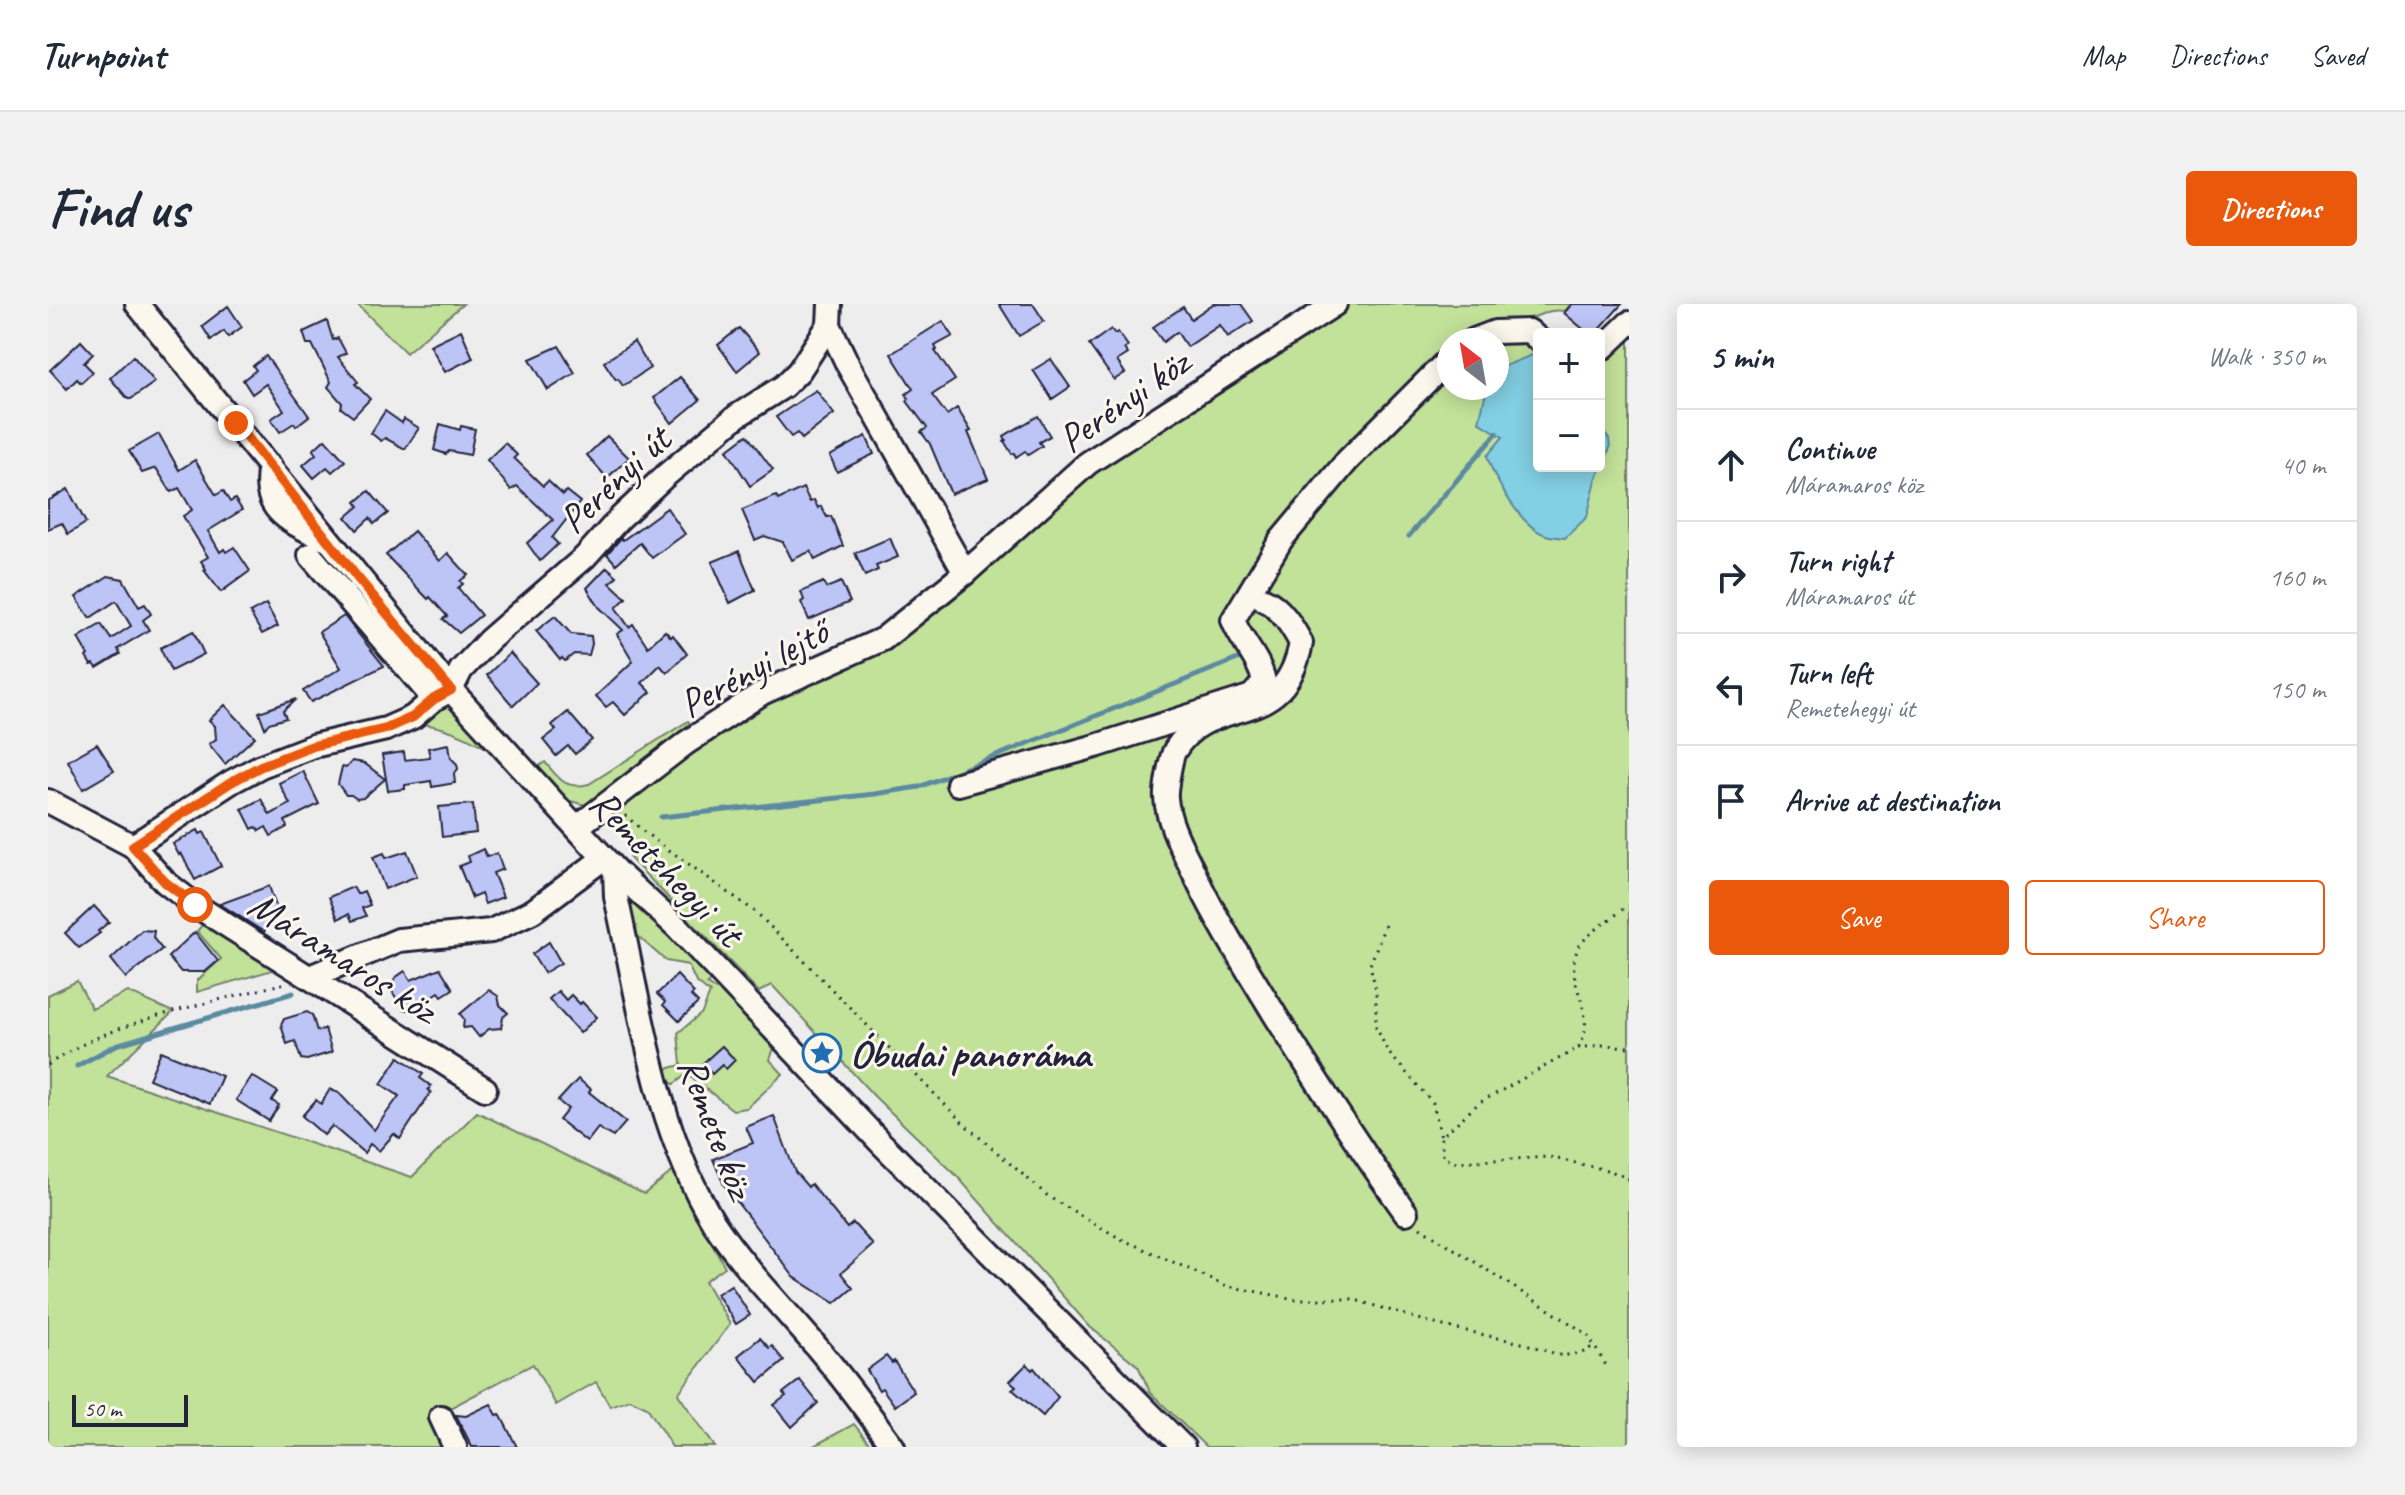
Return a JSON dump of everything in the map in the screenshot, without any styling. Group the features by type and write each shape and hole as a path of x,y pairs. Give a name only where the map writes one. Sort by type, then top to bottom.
{"street":[{"name":"Remetehegyi út","path":"137,304 330,541 443,694 610,864 677,927 880,1142 1183,1447"},
{"name":"Perényi köz","path":"965,573 1088,463 1335,304"},
{"name":"Perényi út","path":"830,314 848,365 965,573"},
{"name":"Perényi út","path":"443,694 489,640 585,557 619,519 665,476 737,416 784,386 816,348 830,314"},
{"path":"1605,346 1629,323"},
{"path":"1509,332 1533,333"},
{"path":"1261,696 1264,682 1262,669 1238,634 1233,620 1281,540 1348,460 1437,371"},
{"path":"48,801 133,846 261,766 313,746 386,729 413,717 443,694 310,555 356,576"},
{"name":"Perényi lejtő","path":"577,827 686,743 762,693 883,639 965,573"},
{"path":"1264,600 1292,627 1301,643 1297,666 1286,686 1198,726 1174,751 1166,797 1173,822 1217,921 1326,1097 1406,1213"},
{"path":"958,784 1096,746 1252,696 1261,696"},
{"name":"Máramaros köz","path":"133,846 165,882 195,905 485,1089"},
{"path":"313,979 399,940 491,931 533,911 610,864"},
{"name":"Remete köz","path":"610,864 656,1080 672,1131 697,1192 715,1224 852,1391 893,1447"},
{"path":"441,1417 455,1447"}],"path":[{"path":"613,799 644,832 757,913 964,1124 1049,1197 1121,1239 1227,1286 1295,1299 1352,1299 1562,1356 1584,1352 1594,1346"},
{"path":"1578,1048 1585,1031 1583,1010 1574,981 1575,957 1581,943 1623,909"},
{"path":"1385,925 1370,965 1376,990 1376,1027 1388,1052 1433,1103 1443,1157 1456,1162 1549,1157 1600,1168 1629,1179"},
{"path":"48,1065 68,1050 125,1027 291,981 313,979"},
{"path":"1441,1137 1479,1103 1578,1048 1602,1045 1629,1047"},
{"path":"1406,1213 1417,1225 1465,1258 1587,1334 1607,1367"}],"green space":[{"path":"357,304 463,304 406,353"},
{"path":"1351,304 1571,304 1565,311 1553,311 1527,319 1475,328 1437,328 1437,400 1509,400 1509,334 1518,334 1533,344 1533,472 1605,472 1605,348 1629,333 1629,1447 1206,1447 1150,1392 1138,1366 1090,1327 956,1175 874,1096 772,985 759,992 629,857 634,849 631,843 634,838 619,816 620,801 704,741 777,697 869,657 1096,465 1331,313"},
{"path":"444,703 456,705 504,759 455,732 422,724 435,708"},
{"path":"688,721 690,723 606,794 585,805 567,800 538,767 545,762 568,784 589,784"},
{"path":"627,902 655,917 665,933 684,945 696,964 702,964 713,977 707,984 725,993 758,1030 764,1030 776,1042 770,1060 783,1074 747,1108 733,1110 687,1074 674,1084 669,1082 666,1069 681,1065 678,1033 702,1013 710,993 696,982 688,965 666,961 633,932"},
{"path":"203,924 276,969 197,992 197,981 221,959 197,931"},
{"path":"77,981 92,1009 128,992 173,1012 107,1076 412,1177 477,1112 644,1194 673,1171 725,1267 705,1281 730,1324 678,1394 715,1447 672,1447 647,1407 630,1399 610,1406 596,1382 556,1405 533,1364 435,1416 447,1447 48,1447 48,995"},
{"path":"854,1424 872,1447 812,1447"}],"water":[{"path":"1533,355 1533,472 1600,472 1587,517 1565,538 1548,536 1527,523 1502,489 1487,456 1503,437 1479,422 1484,400 1509,400 1509,364"},
{"path":"1605,434 1609,439 1610,448 1605,459"}],"building":[{"path":"999,304 1033,304 1044,321 1019,336"},
{"path":"1213,304 1241,304 1253,321 1228,337 1220,325 1187,347 1177,332 1163,342 1153,327 1183,307 1191,319"},
{"path":"1572,304 1622,304 1600,328 1582,328 1564,313"},
{"path":"228,306 242,327 228,337 224,331 211,340 202,326"},
{"path":"327,321 333,340 338,338 346,353 338,357 358,382 355,384 370,399 353,417 341,408 342,403 328,387 331,382 303,332"},
{"path":"943,321 953,336 935,346 935,351 955,380 932,395 947,415 957,408 971,431 968,432 988,479 951,494 930,444 921,432 927,428 907,401 906,394 913,389 891,354"},
{"path":"739,328 760,352 737,371 718,345"},
{"path":"1111,329 1115,334 1118,332 1128,346 1124,349 1128,354 1117,361 1125,373 1114,380 1089,345"},
{"path":"461,330 473,358 445,372 430,345"},
{"path":"81,341 93,354 84,363 93,372 81,383 77,379 67,389 50,370"},
{"path":"634,342 650,368 623,386 604,362"},
{"path":"559,346 575,373 548,390 530,359"},
{"path":"133,356 155,382 128,399 110,378"},
{"path":"266,356 309,416 296,426 294,423 280,432 271,419 284,410 266,384 252,394 243,380 256,370 253,366"},
{"path":"1051,359 1070,387 1052,399 1033,370"},
{"path":"680,377 700,400 672,423 654,398"},
{"path":"816,390 834,414 802,439 797,433 791,437 776,417"},
{"path":"385,411 402,423 404,419 419,428 405,449 385,438 381,441 371,433"},
{"path":"1038,416 1050,436 1039,442 1042,446 1028,455 1025,451 1016,457 1004,441 1004,436"},
{"path":"440,424 460,430 461,426 475,429 470,455 434,450"},
{"path":"159,434 179,470 195,460 216,495 223,491 230,502 235,499 242,510 208,531 220,552 234,547 250,571 221,592 204,570 201,561 208,557 183,516 192,510 179,488 171,492 156,468 142,473 129,451"},
{"path":"747,435 773,470 750,486 727,450"},
{"path":"607,436 629,458 607,478 587,455"},
{"path":"866,436 874,454 837,472 830,456"},
{"path":"325,439 345,461 332,472 327,467 314,478 303,465 316,454 313,450"},
{"path":"505,443 517,455 514,458 543,486 548,481 563,495 566,491 580,502 552,538 558,544 540,561 527,543 553,520 517,486 511,490 487,460"},
{"path":"803,488 810,502 814,500 827,517 831,516 843,546 815,560 811,551 792,560 783,542 764,536 755,540 742,510 776,496 778,500"},
{"path":"68,489 86,523 68,534 62,523 48,529 48,501"},
{"path":"369,491 388,513 374,524 370,518 357,530 346,517 359,506 356,502"},
{"path":"667,508 685,534 652,558 640,543 616,564 607,554 621,538 623,540"},
{"path":"414,531 440,561 448,553 468,575 460,581 463,584 458,588 481,615 459,633 443,619 447,616 430,597 428,599 386,555"},
{"path":"890,538 898,557 876,566 878,570 865,576 855,553"},
{"path":"739,551 755,590 730,603 712,562"},
{"path":"607,567 617,576 610,583 626,598 616,608 629,627 633,624 648,647 665,631 671,637 673,635 687,654 667,673 660,665 642,683 651,692 625,715 613,702 606,707 596,696 633,661 617,634 623,630 599,607 587,588"},
{"path":"108,576 123,579 139,607 145,604 151,614 143,620 149,630 118,649 120,654 97,668 91,665 78,638 101,624 111,639 131,626 116,601 90,618 76,597"},
{"path":"823,582 826,588 841,582 850,602 809,620 801,602 804,600 801,592"},
{"path":"266,604 278,626 262,634 250,613"},
{"path":"344,616 384,666 311,702 303,691 341,668 319,632"},
{"path":"555,616 571,634 591,636 589,655 574,654 565,661 560,660 536,631"},
{"path":"193,631 204,654 171,671 160,648"},
{"path":"510,653 537,683 513,706 487,675"},
{"path":"296,699 283,711 286,718 269,723 265,728 259,712"},
{"path":"225,705 255,737 225,764 209,744 216,739 215,726 209,720"},
{"path":"568,712 592,740 575,754 568,746 556,756 543,740 556,730 552,725"},
{"path":"97,744 114,771 83,789 68,761"},
{"path":"449,744 451,758 458,769 454,774 455,783 432,787 431,781 388,791 382,755 404,752 405,760 430,757 428,748"},
{"path":"352,761 364,763 385,779 363,798 346,795 338,784 342,767 346,768"},
{"path":"303,771 319,804 285,821 287,827 271,836 266,827 259,831 256,827 252,829 242,809 261,799 270,815 290,804 279,783"},
{"path":"473,804 476,833 442,837 439,807"},
{"path":"198,830 200,834 204,832 221,866 195,880 173,844"},
{"path":"483,849 487,857 497,853 503,869 493,873 503,897 485,904 481,894 472,898 459,866 470,862 468,856"},
{"path":"407,851 417,876 385,889 373,857 384,853 386,858"},
{"path":"269,886 278,912 264,932 220,904"},
{"path":"353,887 357,894 364,891 370,905 362,908 366,916 352,921 349,914 338,919 329,897"},
{"path":"94,906 109,922 98,931 100,933 79,948 65,933"},
{"path":"142,930 154,931 153,938 162,949 126,978 111,959"},
{"path":"195,932 218,961 205,972 181,972 168,957"},
{"path":"549,942 561,963 544,973 532,954"},
{"path":"440,968 453,989 442,996 439,992 410,1011 403,1009 390,988 395,978 405,971 411,980"},
{"path":"677,975 694,993 691,996 698,1003 679,1021 657,994"},
{"path":"489,990 498,996 500,1005 508,1013 503,1017 501,1028 489,1029 479,1037 471,1027 463,1028 464,1019 460,1014"},
{"path":"558,991 566,1000 571,995 580,1004 582,1002 597,1017 580,1033 549,999"},
{"path":"307,1012 312,1015 317,1031 325,1029 332,1052 307,1060 301,1059 295,1041 287,1044 281,1025 284,1019"},
{"path":"722,1046 735,1060 726,1069 722,1065 712,1074 702,1064"},
{"path":"161,1051 222,1076 210,1104 149,1079"},
{"path":"399,1057 423,1074 420,1078 431,1086 428,1090 431,1092 400,1139 394,1134 379,1151 370,1144 364,1153 332,1126 324,1135 302,1116 316,1100 321,1104 330,1089 339,1093 374,1130 399,1096 381,1084"},
{"path":"252,1076 278,1092 272,1101 279,1105 269,1121 236,1100"},
{"path":"578,1079 626,1122 613,1137 598,1128 587,1142 559,1120 568,1109 558,1101"},
{"path":"774,1116 795,1172 808,1187 811,1184 847,1228 853,1223 873,1245 841,1273 853,1288 835,1303 794,1277 724,1185 713,1159 753,1143 746,1127"},
{"path":"731,1285 750,1315 736,1324 717,1294"},
{"path":"760,1338 769,1348 772,1346 784,1361 759,1382 738,1356"},
{"path":"886,1356 892,1363 894,1361 914,1392 895,1406 882,1388 879,1390 867,1370"},
{"path":"1027,1364 1058,1397 1043,1416 1012,1389 1016,1386 1010,1381"},
{"path":"800,1380 818,1403 792,1427 774,1405 786,1396 783,1393"},
{"path":"491,1404 497,1415 500,1414 517,1447 472,1447 456,1415 466,1416"}],"waterway":[{"path":"1409,536 1497,433"},
{"path":"661,817 919,787 1245,656"},
{"path":"77,1066 116,1045 293,993"}],"place":[{"name":"Óbudai panoráma","path":"822,1053"}],"route":[{"path":"195,905 165,882 133,846 261,766 313,746 386,729 413,717 434,699 451,690 356,576 236,423"}]}
